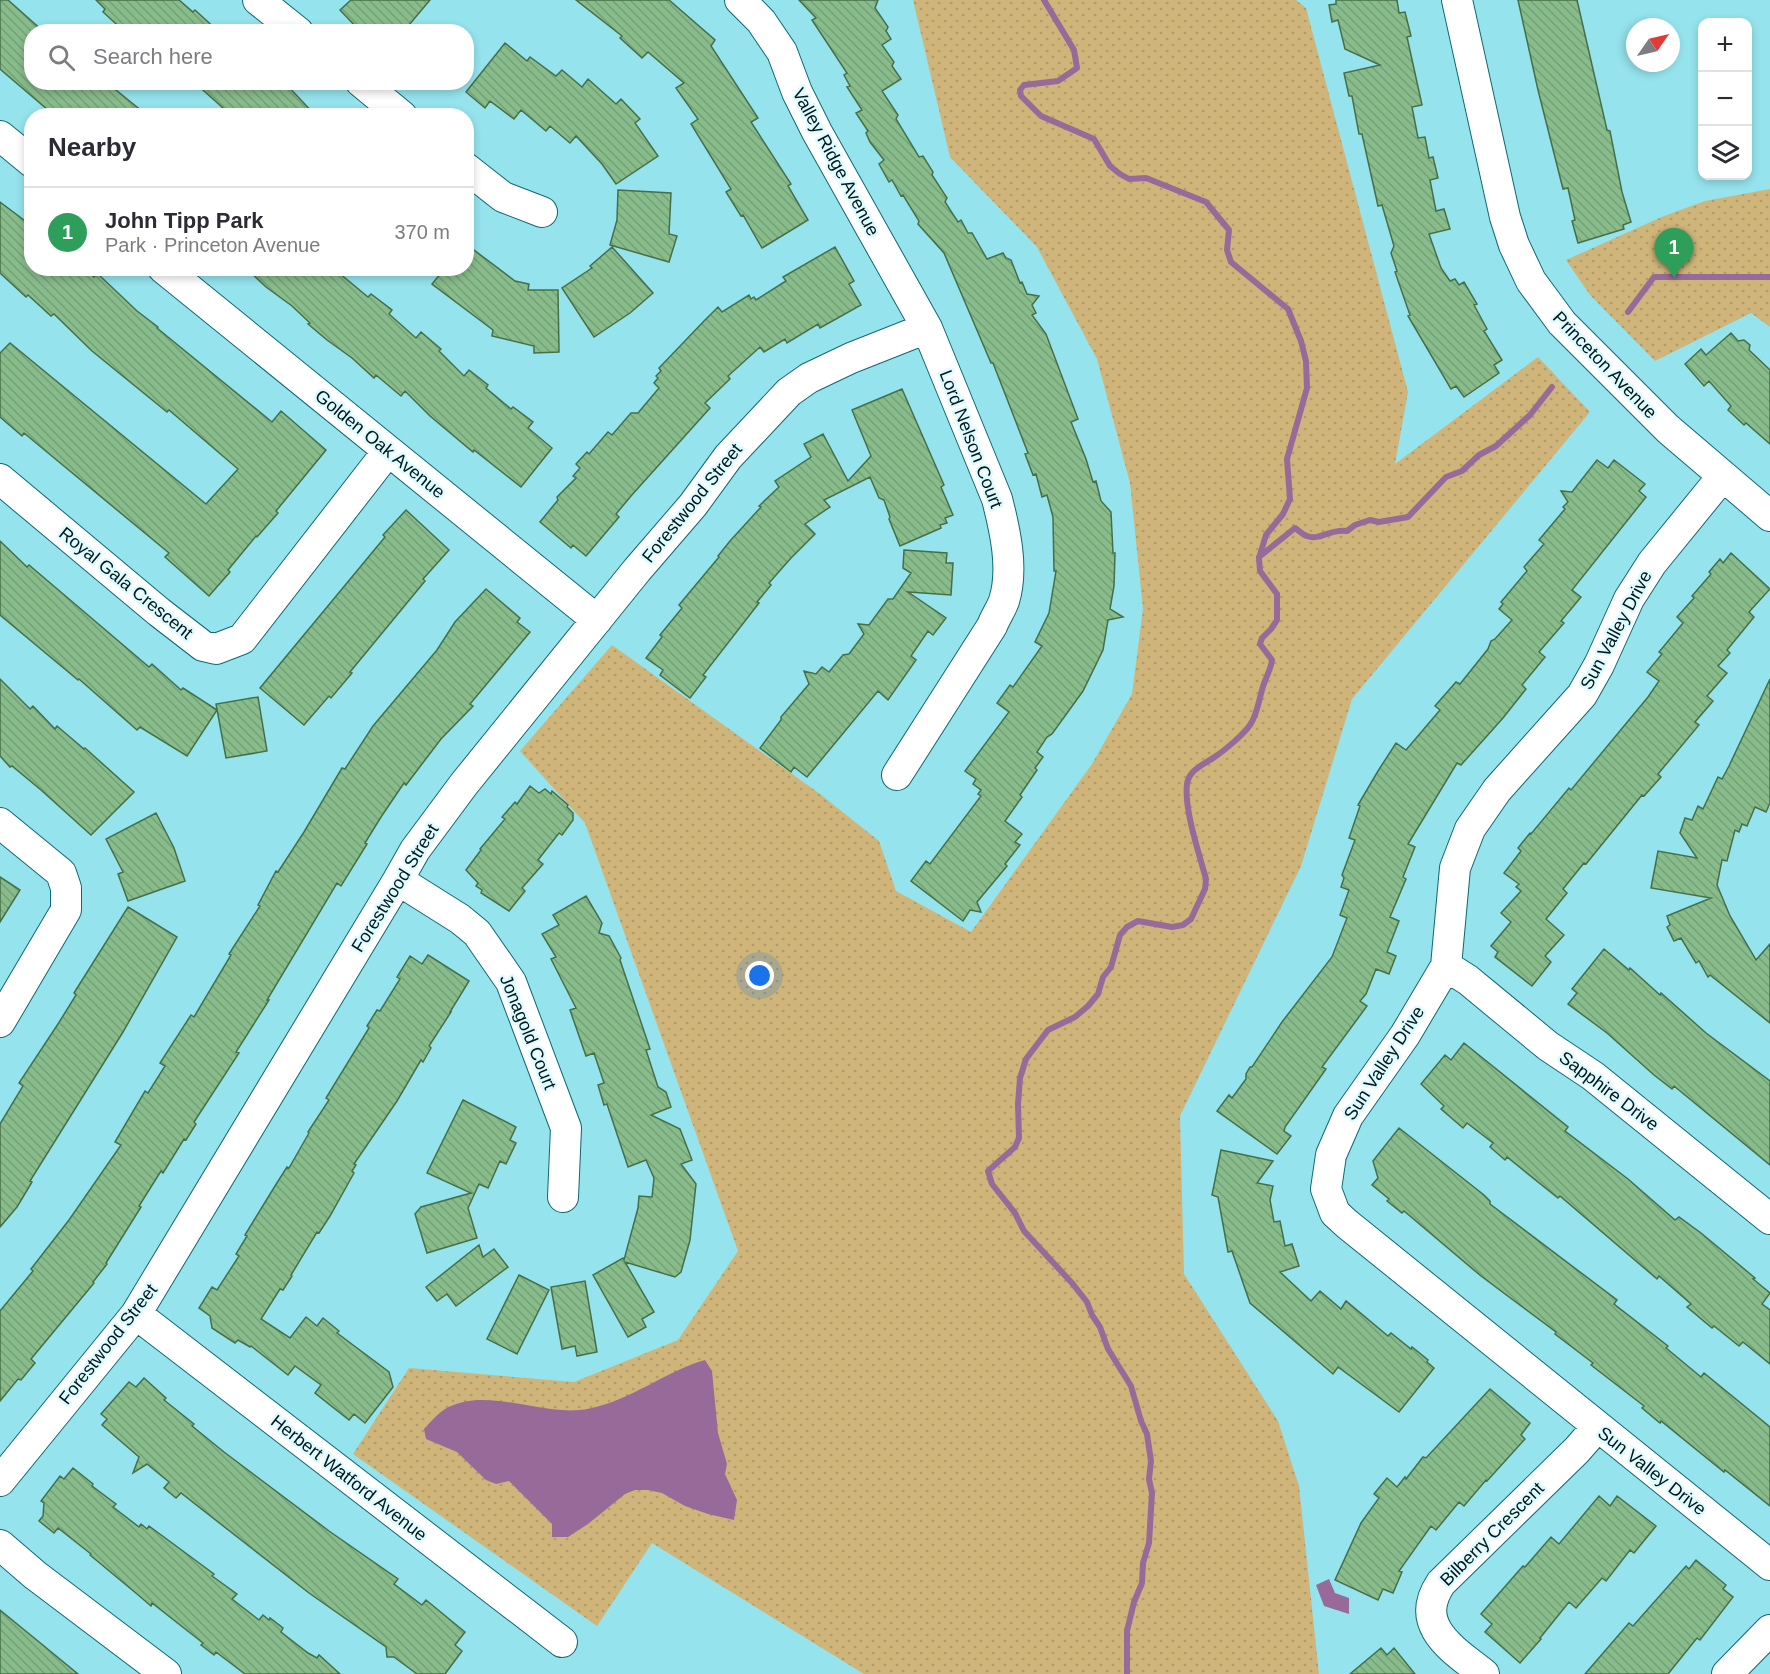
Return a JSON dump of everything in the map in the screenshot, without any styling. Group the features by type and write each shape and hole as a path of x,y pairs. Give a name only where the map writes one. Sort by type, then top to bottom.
{"street":[{"name":"Valley Ridge Avenue","path":"740,0 761,21 782,52 797,92 817,132 927,328"},
{"name":"Princeton Avenue","path":"1457,0 1504,217 1531,281 1562,324 1668,429 1770,516"},
{"path":"273,4 291,24"},
{"path":"371,90 392,108"},
{"path":"0,136 24,156"},
{"path":"474,174 503,197 542,212"},
{"name":"Golden Oak Avenue","path":"173,276 597,620"},
{"name":"Forestwood Street","path":"0,1481 136,1314 415,850 464,784 693,505 728,457 789,392 809,378 851,358 927,328"},
{"name":"Lord Nelson Court","path":"897,775 992,626 1004,600 1007,576 1004,527 997,499 927,328"},
{"name":"Royal Gala Crescent","path":"0,479 159,612 203,646 216,649 242,639 388,451"},
{"name":"Sun Valley Drive","path":"1722,477 1652,563 1629,599 1599,665 1582,695 1497,790 1470,829 1455,868 1446,966 1405,1035 1348,1116 1331,1155 1326,1189 1335,1213 1347,1224 1770,1565"},
{"path":"0,823 61,873 66,888 66,910 0,1022"},
{"name":"Jonagold Court","path":"398,880 452,914 477,933 511,982 566,1128 562,1197"},
{"name":"Sapphire Drive","path":"1446,966 1468,980 1548,1046 1593,1076 1770,1219"},
{"name":"Herbert Watford Avenue","path":"136,1314 562,1642"},
{"name":"Bilberry Crescent","path":"1484,1674 1439,1635 1431,1615 1434,1592 1577,1450 1597,1427"},
{"path":"0,1545 35,1575 166,1674"},
{"path":"1727,1674 1770,1630"}],"shaded area":[{"path":"913,0 1296,0 1306,8 1408,392 1395,464 1538,357 1590,412 1352,699 1301,866 1180,1116 1184,1274 1278,1421 1299,1486 1319,1674 864,1674 652,1543 597,1626 353,1454 409,1368 574,1382 678,1340 738,1251 585,823 520,751 612,645 820,794 879,841 896,891 971,932 1092,764 1132,694 1143,609 1130,483 1097,359 1037,247 950,157"},
{"path":"1770,189 1770,327 1751,313 1655,361 1590,295 1566,260 1664,216 1705,201"},
{"path":"705,1360 712,1371 718,1433 727,1464 725,1474 737,1500 734,1520 685,1506 662,1493 635,1490 625,1494 568,1537 552,1537 552,1524 509,1481 496,1484 486,1480 457,1452 426,1439 424,1429 436,1416 451,1406 467,1401 501,1401 553,1409 587,1409 618,1400 676,1371"},
{"path":"1329,1579 1335,1593 1349,1598 1349,1614 1324,1606 1316,1585"}],"building":[{"path":"0,0 8,0 35,24 24,24 24,90 0,69"},
{"path":"96,0 179,0 193,12 195,10 210,24 116,24 103,12 105,9"},
{"path":"351,0 430,0 410,24 353,24 340,10"},
{"path":"576,0 669,0 715,40 711,46 758,118 751,122 791,184 788,186 808,220 762,248 743,215 741,216 726,192 731,189 691,124 698,119 676,88 684,83 648,52 642,58 620,38 622,36"},
{"path":"799,0 878,0 875,8 888,27 886,31 891,39 882,45 894,62 892,66 901,79 882,91 898,115 896,119 919,157 923,156 933,172 932,175 947,198 945,202 958,222 961,220 968,233 972,233 987,259 1003,253 1011,260 1027,294 1039,296 1032,305 1036,313 1032,315 1046,334 1078,419 1071,422 1093,482 1096,481 1101,501 1111,512 1113,553 1115,553 1114,586 1110,609 1123,617 1108,620 1103,650 1083,691 1037,752 1043,757 1035,768 1037,770 1005,821 1022,834 1015,842 1020,845 1005,864 1007,866 977,902 981,912 970,910 963,921 911,881 926,861 930,864 981,796 978,794 981,790 973,784 976,779 965,771 1009,712 997,703 1010,685 1013,687 1042,646 1035,642 1049,613 1056,571 1054,571 1053,517 1047,495 1042,497 1036,474 1033,475 1025,454 1028,453 993,363 991,363 944,253 918,224 919,221 892,180 889,182 879,164 884,160 870,142 866,133 868,131 856,113 862,110 847,87 850,86 844,75 847,73 812,20 816,18"},
{"path":"1336,0 1397,0 1399,13 1405,12 1411,36 1407,37 1422,105 1412,107 1418,138 1425,137 1429,158 1433,157 1438,178 1430,180 1436,211 1444,209 1450,229 1429,234 1441,268 1450,281 1455,279 1459,285 1464,282 1477,304 1474,305 1487,329 1484,331 1502,360 1494,365 1499,373 1464,397 1456,386 1451,389 1408,316 1410,315 1391,253 1394,246 1382,205 1378,206 1362,134 1359,134 1352,96 1349,96 1344,73 1380,65 1345,49 1338,20 1332,22 1329,5 1336,4"},
{"path":"1518,0 1577,0 1631,222 1623,225 1624,229 1578,243 1572,221 1575,220 1568,188 1563,189"},
{"path":"505,43 527,61 530,57 556,76 562,70 582,87 588,79 616,104 621,99 640,119 635,123 658,156 616,184 602,164 576,136 570,143 550,126 546,131 521,110 514,119 490,101 485,108 466,92 474,90 474,82"},
{"path":"25,90 116,90 138,108 46,108"},
{"path":"203,90 292,90 308,108 223,108"},
{"path":"618,190 671,193 669,234 677,236 669,262 610,245 617,220"},
{"path":"0,202 24,220 24,276 100,276 157,328 272,422 281,411 326,450 276,511 278,513 256,536 209,596 165,557 169,553 24,433 22,436 0,417 0,353 10,343 206,504 238,469 169,410 167,412 92,351 54,314 51,316 0,273"},
{"path":"612,247 653,293 630,313 594,337 562,288 592,268 590,266"},
{"path":"835,247 854,281 849,284 861,305 820,328 818,324 787,343 785,339 764,352 760,347 728,376 730,379 705,403 710,408 631,496 616,514 619,517 586,556 573,545 571,548 540,522 558,500 557,497 576,478 573,476 580,468 576,464 587,452 589,454 608,432 612,435 631,413 638,413 659,388 654,383 661,371 659,368 718,307 722,312 749,295 751,299 754,297 756,300 786,281 783,277"},
{"path":"474,250 515,281 529,284 528,290 558,290 559,352 534,353 534,346 492,336 493,330 432,284 438,276 474,276"},
{"path":"254,276 343,276 368,297 371,294 392,310 389,314 416,338 421,332 441,349 439,351 464,376 469,370 488,385 486,388 511,409 513,407 533,422 528,428 552,448 521,487 474,450 473,452 430,416 405,391 401,396 376,375 374,378 308,324 310,323 292,306"},
{"path":"1731,333 1738,341 1744,340 1750,345 1749,350 1770,370 1770,444 1728,410 1731,406 1709,381 1704,386 1685,364 1701,349 1706,355"},
{"path":"902,389 944,485 941,487 953,515 945,518 947,523 940,525 941,528 900,546 884,500 879,498 870,477 824,500 830,507 805,524 815,534 769,583 771,585 757,602 759,603 703,675 706,677 690,698 660,675 663,670 646,658 662,637 660,635 682,608 679,605 730,541 761,507 759,506 779,487 775,481 811,457 804,444 823,434 848,481 871,456 852,410"},
{"path":"1597,460 1608,468 1614,460 1645,484 1639,491 1646,497 1572,590 1581,597 1561,621 1564,623 1539,652 1545,657 1522,685 1526,689 1461,765 1457,763 1408,844 1415,847 1403,877 1406,879 1390,917 1399,921 1387,952 1396,956 1389,974 1376,969 1366,994 1360,1001 1367,1006 1322,1067 1326,1069 1285,1127 1284,1131 1291,1136 1277,1154 1217,1111 1229,1095 1232,1098 1246,1079 1250,1067 1332,957 1347,918 1340,915 1349,890 1341,887 1344,878 1342,875 1355,840 1349,838 1360,806 1358,805 1396,743 1406,750 1440,710 1435,706 1456,682 1460,684 1488,649 1491,641 1512,620 1499,609 1503,604 1501,602 1527,571 1524,567 1544,544 1539,540 1565,509 1563,507 1568,502 1561,491 1572,492"},
{"path":"406,510 449,550 423,579 425,581 350,672 352,673 304,725 260,688 385,537 383,535"},
{"path":"0,541 27,567 29,565 149,667 152,664 181,690 183,688 217,710 187,756 140,727 137,730 0,615"},
{"path":"904,550 947,553 946,563 953,563 951,595 908,592 946,618 933,635 928,631 911,656 916,660 888,700 878,691 807,777 794,767 791,772 760,748 781,717 809,684 804,671 816,674 822,667 829,672 843,655 849,654 864,634 858,624 869,625 888,599 893,599 911,573 903,568"},
{"path":"1731,553 1770,589 1749,612 1754,617 1727,650 1730,653 1718,666 1727,673 1707,696 1713,701 1695,722 1699,725 1658,774 1661,777 1644,796 1642,795 1563,889 1567,893 1546,919 1564,935 1545,956 1551,962 1532,986 1495,957 1498,952 1491,946 1511,922 1501,913 1521,891 1516,887 1519,884 1504,873 1521,851 1518,848 1530,833 1569,788 1571,790 1648,697 1659,681 1647,672 1662,654 1659,652 1683,623 1677,617 1694,598 1692,596 1711,574 1709,572 1720,559 1723,563"},
{"path":"486,589 520,618 517,622 530,632 470,704 473,706 441,739 406,785 404,783 365,843 367,844 341,886 337,883 236,1052 239,1053 194,1122 196,1124 186,1140 184,1139 163,1173 161,1171 139,1206 141,1207 107,1264 31,1359 35,1363 0,1401 0,1311 33,1271 31,1269 69,1220 121,1145 115,1142 145,1091 148,1093 165,1066 160,1063 191,1015 194,1017 231,955 229,954 260,906 258,905 276,871 278,872 304,832 342,768 345,769 373,726 437,650 455,622"},
{"path":"0,679 30,709 33,706 55,729 57,726 85,748 134,792 91,835 0,756"},
{"path":"1770,679 1770,803 1766,812 1755,807 1747,826 1742,824 1739,832 1735,830 1727,861 1722,860 1717,885 1730,916 1756,960 1770,944 1770,1023 1710,975 1708,977 1699,961 1696,963 1681,938 1674,941 1667,927 1670,925 1667,916 1711,898 1651,888 1658,851 1697,858 1680,833 1685,818 1692,820 1698,806 1703,809 1718,777 1722,779"},
{"path":"258,697 267,751 226,758 216,704"},
{"path":"530,786 539,793 545,789 551,794 552,791 568,805 567,807 573,813 573,820 562,835 559,833 538,860 543,864 522,888 525,891 509,911 481,893 482,890 476,886 478,883 466,870 505,819 502,817 515,802 517,804"},
{"path":"156,813 174,848 185,881 128,901 118,874 123,872 106,839"},
{"path":"0,877 20,890 0,922"},
{"path":"586,896 602,923 599,933 609,936 621,958 650,1049 646,1050 658,1087 666,1092 671,1107 651,1115 680,1129 692,1160 681,1164 696,1184 690,1240 681,1272 675,1277 625,1262 654,1312 642,1319 646,1327 628,1337 593,1275 623,1258 624,1260 639,1196 652,1197 654,1178 646,1160 628,1167 607,1104 604,1105 598,1085 604,1083 594,1053 586,1056 570,1010 576,1008 551,959 556,957 542,934 559,925 553,915"},
{"path":"128,907 177,937 123,1032 30,1181 32,1182 17,1207 0,1227 0,1124 23,1086 19,1083 76,995 74,993"},
{"path":"1604,949 1629,970 1630,968 1660,995 1661,993 1706,1033 1770,1081 1770,1165 1674,1086 1672,1089 1607,1033 1568,1004 1577,993 1572,989"},
{"path":"428,955 469,981 429,1046 431,1048 423,1062 421,1060 397,1101 354,1164 356,1165 352,1171 354,1173 330,1216 319,1233 317,1232 283,1290 280,1289 261,1319 290,1338 306,1317 317,1326 323,1318 339,1331 337,1333 389,1372 393,1387 365,1423 354,1414 349,1420 315,1393 321,1385 295,1366 288,1375 251,1346 238,1340 235,1343 212,1328 210,1316 199,1308 212,1287 217,1290 239,1256 236,1254 247,1236 245,1235 287,1167 289,1168 308,1132 329,1100 326,1098 369,1028 367,1026 377,1010 380,1011 400,979 397,977 410,956 422,964"},
{"path":"1464,1043 1568,1127 1565,1131 1628,1179 1675,1220 1679,1217 1701,1233 1770,1293 1762,1304 1770,1310 1770,1364 1743,1342 1739,1346 1714,1326 1712,1328 1687,1307 1691,1304 1659,1276 1657,1279 1560,1196 1558,1198 1507,1157 1505,1160 1490,1147 1493,1143 1467,1123 1463,1128 1441,1109 1444,1106 1421,1084 1445,1055 1451,1060"},
{"path":"463,1100 516,1127 510,1140 516,1143 506,1164 500,1161 488,1188 479,1184 468,1208 477,1238 427,1253 415,1214 421,1207 471,1193 427,1173"},
{"path":"1399,1128 1484,1195 1490,1204 1617,1300 1614,1304 1668,1346 1666,1348 1701,1377 1704,1373 1770,1427 1770,1506 1661,1421 1660,1423 1642,1408 1644,1406 1591,1365 1593,1363 1555,1334 1556,1332 1481,1276 1404,1211 1402,1213 1387,1201 1389,1199 1372,1185 1378,1178 1373,1161"},
{"path":"1221,1150 1273,1161 1257,1183 1273,1186 1270,1200 1274,1222 1280,1221 1285,1246 1292,1244 1299,1266 1280,1272 1311,1301 1320,1291 1341,1309 1346,1301 1388,1336 1391,1333 1411,1349 1412,1347 1434,1368 1399,1412 1338,1367 1333,1374 1250,1303 1232,1251 1228,1252 1218,1197 1212,1195"},
{"path":"479,1245 483,1257 494,1249 508,1267 456,1306 447,1294 437,1301 426,1287"},
{"path":"519,1275 549,1290 517,1354 487,1339"},
{"path":"585,1281 597,1352 577,1356 575,1346 562,1349 551,1287"},
{"path":"144,1378 166,1398 164,1400 194,1424 192,1426 224,1452 329,1531 398,1579 394,1584 422,1605 426,1600 465,1632 455,1645 462,1651 445,1674 417,1674 394,1657 387,1657 386,1647 309,1593 181,1493 176,1498 164,1488 169,1482 147,1464 133,1473 139,1457 102,1425 107,1419 101,1414 129,1382 136,1387"},
{"path":"1490,1389 1530,1423 1521,1435 1525,1439 1464,1506 1459,1502 1436,1530 1431,1526 1399,1571 1402,1572 1393,1593 1383,1589 1378,1600 1335,1580 1361,1523 1379,1498 1374,1494 1387,1478 1397,1487 1405,1477 1406,1479 1423,1457 1426,1458"},
{"path":"73,1468 116,1504 113,1507 139,1527 141,1524 147,1529 149,1526 214,1574 212,1576 237,1594 232,1599 259,1620 263,1615 269,1620 270,1618 283,1628 281,1632 308,1653 317,1658 319,1655 340,1674 245,1674 216,1652 214,1655 201,1645 203,1643 152,1603 151,1606 58,1528 54,1533 39,1521 43,1516 44,1503 41,1501 60,1476 64,1479"},
{"path":"1599,1496 1610,1506 1617,1496 1656,1526 1634,1553 1630,1550 1606,1581 1602,1578 1576,1608 1569,1602 1520,1663 1485,1632 1492,1624 1481,1614 1551,1537 1559,1544"},
{"path":"1696,1560 1726,1585 1723,1589 1733,1597 1700,1640 1697,1638 1668,1674 1585,1674 1629,1623 1633,1626 1686,1566 1689,1569"},
{"path":"0,1610 44,1646 78,1674 0,1674"},
{"path":"1381,1648 1387,1655 1394,1648 1415,1674 1350,1674"}],"waterway":[{"path":"1044,0 1074,50 1077,68 1058,81 1024,85 1020,90 1021,96 1041,116 1094,139 1110,166 1120,174 1129,179 1146,178 1206,202 1229,230 1227,250 1231,262 1288,309 1301,341 1306,361 1307,388 1287,459 1290,499 1283,514 1266,535 1259,558 1260,571 1277,594 1277,620 1262,638 1260,644 1272,660 1271,666 1250,725 1229,746 1198,767 1191,774 1187,784 1190,819 1206,879 1205,889 1191,919 1183,925 1172,927 1138,921 1127,927 1120,935 1111,967 1103,977 1098,994 1075,1017 1048,1030 1026,1059 1020,1078 1019,1138 1015,1147 988,1171 992,1184 1015,1213 1024,1231 1087,1302 1108,1349 1131,1386 1147,1434 1151,1461 1149,1479 1152,1493 1149,1543 1143,1563 1142,1583 1134,1602 1127,1631 1127,1674"},
{"path":"1628,312 1654,277 1770,277"},
{"path":"1259,557 1295,528 1305,535 1316,537 1336,531 1347,531 1355,525 1370,520 1379,522 1408,517 1446,477 1462,471 1479,455 1496,446 1530,415 1552,387"}],"place":[{"name":"John Tipp Park","path":"1674,278"}]}
